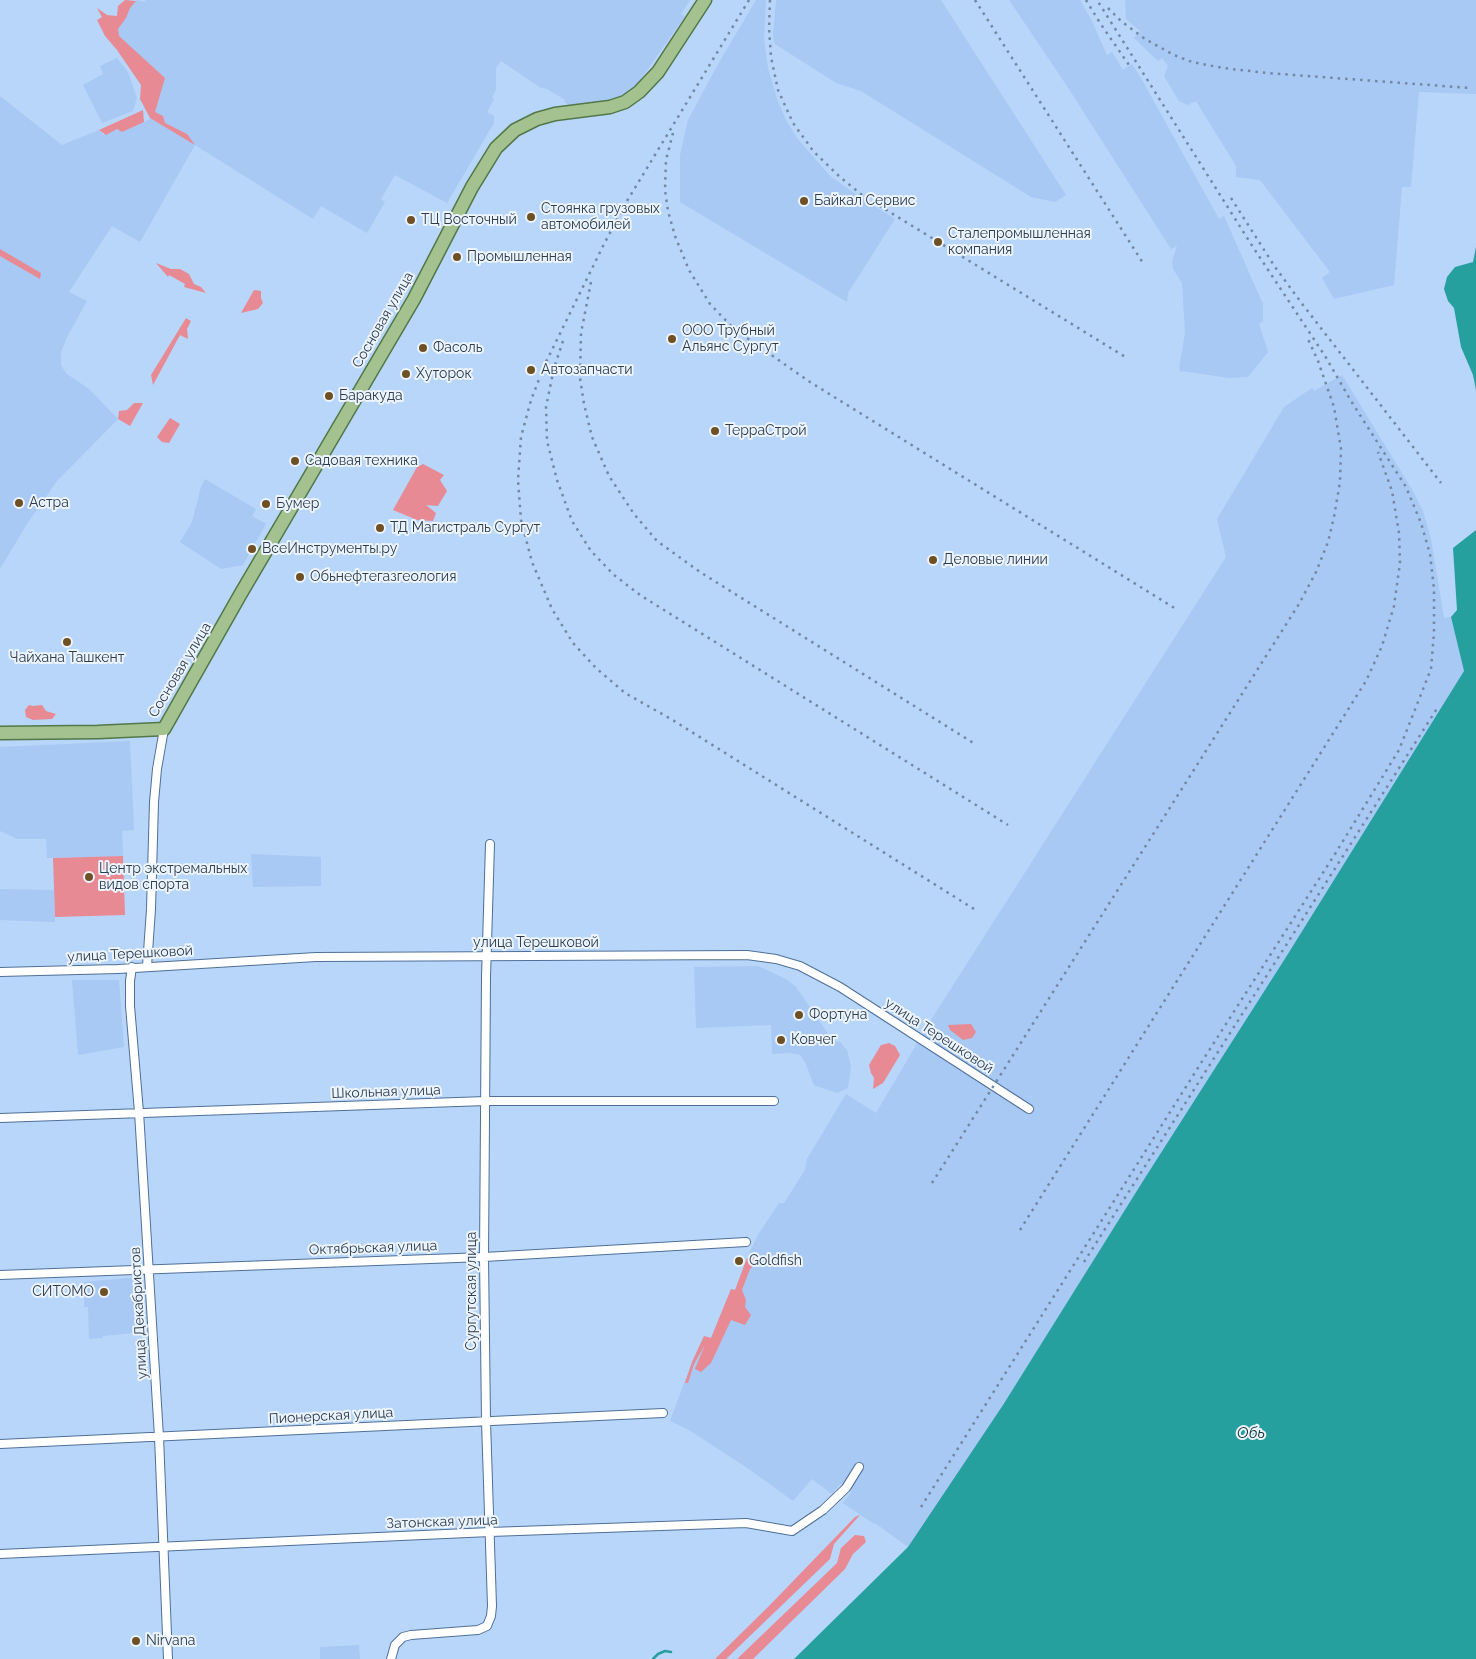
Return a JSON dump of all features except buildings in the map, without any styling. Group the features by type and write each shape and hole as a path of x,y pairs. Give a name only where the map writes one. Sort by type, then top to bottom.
{"main road":[{"name":"Сосновая улица","path":"0,733 164,729 240,595 414,299 472,187 496,148 514,130 537,119 555,114 610,107 632,97 646,87 653,79 705,0"}],"street":[{"path":"147,966 151,909 154,802 157,769 164,729"},
{"name":"Сургутская улица","path":"391,1659 395,1645 403,1637 478,1630 487,1626 491,1616 484,1257 486,956 490,844"},
{"name":"улица Терешковой","path":"0,972 118,969 316,957 747,955 776,958 800,966 840,987 1029,1109"},
{"name":"улица Декабристов","path":"132,967 130,1006 139,1112 159,1436 168,1659"},
{"name":"Школьная улица","path":"0,1118 486,1101 774,1101"},
{"name":"Октябрьская улица","path":"0,1275 484,1257 746,1242"},
{"name":"Пионерская улица","path":"0,1444 663,1413"},
{"name":"Затонская улица","path":"0,1554 746,1522 792,1531 823,1510 846,1488 859,1468"}],"shaded area":[{"path":"125,0 136,1 118,29 119,36 165,78 155,112 163,116 165,123 187,134 195,145 150,118 140,99 141,85 105,36 97,20 102,17 97,8 107,15 117,16 118,6"},
{"path":"137,0 144,2 146,0 690,0 681,14 685,16 636,86 617,99 570,106 564,102 565,100 547,89 541,88 501,61 496,68 496,90 492,98 494,99 487,112 494,116 494,123 447,203 395,175 381,199 385,202 367,233 321,206 313,219 195,145 140,242 112,226 69,292 87,301 61,352 61,366 67,374 89,389 118,419 57,481 27,524 0,569 0,96 62,145 99,130 103,135 117,128 122,132 150,119 153,89 105,32"},
{"path":"756,0 766,0 764,39 768,68 777,99 786,120 797,138 830,176 895,219 848,293 847,302 680,202 680,155 688,120"},
{"path":"776,0 941,0 1066,195 1055,202 1031,197 861,91 836,83 775,44 773,36"},
{"path":"1009,0 1080,0 1092,21 1107,55 1112,52 1123,70 1132,64 1141,78 1219,219 1224,216 1263,304 1263,321 1259,324 1268,352 1248,377 1229,378 1182,371 1181,373 1179,368 1185,333 1182,283 1173,269 1172,261 1177,246 1171,249 1065,83"},
{"path":"1125,0 1476,0 1476,94 1419,92 1411,187 1402,187 1394,285 1334,299 1322,278 1330,272 1260,180 1236,177 1236,166 1196,101 1187,105 1179,101 1164,76 1168,66 1162,58 1158,61 1134,38 1140,31 1126,19"},
{"path":"117,58 128,72 137,98 133,111 102,123 83,85 103,74 100,66"},
{"path":"143,110 144,122 122,132 117,129 106,135 99,130"},
{"path":"0,249 41,273 40,279 0,256"},
{"path":"156,263 171,269 180,269 189,274 194,284 201,287 206,293 184,287 185,284 169,275 168,277"},
{"path":"254,290 261,291 263,303 258,309 241,313"},
{"path":"186,318 191,321 187,329 188,339 180,335 153,385 151,375"},
{"path":"1342,375 1413,491 1423,511 1431,539 1444,618 1451,617 1464,671 1003,1405 908,1547 843,1503 852,1491 840,1484 832,1494 812,1479 793,1501 749,1469 689,1430 670,1421 704,1336 711,1338 731,1289 735,1290 758,1235 779,1203 784,1203 805,1170 807,1159 846,1094 876,1113 929,1023 1226,557 1217,519 1284,407 1312,388 1314,391"},
{"path":"134,403 143,403 130,426 118,419 119,411 127,410"},
{"path":"170,418 180,424 169,443 162,442 157,437"},
{"path":"423,464 444,475 440,480 447,491 438,506 426,505 436,513 433,521 417,520 393,510 417,467"},
{"path":"205,479 256,509 252,516 266,524 243,565 221,569 180,542 192,522 201,487"},
{"path":"29,705 42,705 46,711 56,714 52,719 33,720 26,717 25,710"},
{"path":"130,741 134,830 122,831 123,856 47,858 46,839 17,839 0,831 0,747"},
{"path":"251,854 321,857 321,886 253,887"},
{"name":"Центр экстремальных видов спорта","path":"123,856 125,915 55,917 53,858"},
{"path":"0,889 54,890 55,922 0,920"},
{"path":"758,966 786,979 796,987 833,1041 840,1042 847,1050 851,1066 848,1088 837,1093 814,1085 805,1062 800,1055 790,1053 772,1054 771,1025 696,1028 694,967"},
{"path":"72,980 119,980 124,1047 78,1055"},
{"path":"971,1024 976,1032 972,1038 963,1040 950,1030 948,1025"},
{"path":"889,1043 895,1046 900,1055 883,1083 873,1089 874,1078 869,1065 881,1045"},
{"path":"753,1257 756,1263 750,1269 742,1290 746,1300 745,1307 751,1315 745,1325 731,1320 711,1363 701,1372 695,1369 705,1345 694,1364 688,1383 685,1383 704,1336 711,1338 731,1289 735,1290 747,1258"},
{"path":"139,1277 143,1332 89,1339 88,1307 84,1307 84,1282"},
{"path":"860,1515 834,1544 830,1559 726,1659 715,1659 855,1517"},
{"path":"855,1535 864,1536 866,1542 853,1554 845,1569 753,1659 737,1659 837,1563 841,1548"},
{"path":"359,1645 360,1659 320,1659 320,1647"}],"water":[{"path":"1476,247 1476,390 1473,375 1461,347 1454,308 1448,301 1444,289 1447,277 1455,267 1473,262"},
{"name":"Обь","path":"1476,530 1476,1659 794,1659 908,1547 1003,1405 1464,671 1451,617 1457,610 1453,548"}],"waterway":[{"path":"653,1659 665,1651 671,1652"}],"railway":[{"path":"749,0 627,201 545,364 531,400 521,437 518,480 521,520 532,562 552,609 573,643 596,668 625,693 671,719 974,909"},
{"path":"770,0 771,57 778,90 793,123 814,152 862,195 1127,358"},
{"path":"975,0 1143,263"},
{"path":"1086,0 1129,65"},
{"path":"921,1507 1399,750 1431,669 1434,633 1434,589 1430,554 1421,523 1406,487 1351,401 1325,356 1251,244 1097,0"},
{"path":"1108,8 1121,21 1145,39 1174,55 1192,62 1267,73 1470,88"},
{"path":"673,133 666,160 665,190 668,211 675,236 689,270 710,304 734,329 810,382 1176,609"},
{"path":"1231,198 1275,267 1441,483"},
{"path":"591,282 581,333 580,378 584,404 592,437 609,476 634,514 657,541 700,572 975,744"},
{"path":"932,1183 1299,604 1316,572 1328,542 1334,517 1340,482 1341,449 1334,407 1308,339"},
{"path":"563,341 554,368 546,407 547,441 557,480 572,521 591,551 614,575 640,595 1008,825"},
{"path":"1020,1230 1366,681 1382,646 1394,606 1400,563 1399,533 1392,491 1378,452"},
{"path":"1084,1262 1438,707"}],"place":[{"name":"Байкал Сервис","path":"804,201"},
{"name":"Стоянка грузовых автомобилей","path":"531,217"},
{"name":"ТЦ Восточный","path":"411,220"},
{"name":"Сталепромышленная компания","path":"938,242"},
{"name":"Промышленная","path":"457,257"},
{"name":"ООО Трубный Альянс Сургут","path":"672,339"},
{"name":"Фасоль","path":"423,348"},
{"name":"Автозапчасти","path":"531,370"},
{"name":"Хуторок","path":"406,374"},
{"name":"Баракуда","path":"329,396"},
{"name":"ТерраСтрой","path":"715,431"},
{"name":"Садовая техника","path":"295,461"},
{"name":"Астра","path":"19,503"},
{"name":"Бумер","path":"266,504"},
{"name":"ТД Магистраль Сургут","path":"380,528"},
{"name":"ВсеИнструменты.ру","path":"252,549"},
{"name":"Деловые линии","path":"933,560"},
{"name":"Обьнефтегазгеология","path":"300,577"},
{"name":"Чайхана Ташкент","path":"67,642"},
{"name":"Центр экстремальных видов спорта","path":"89,877"},
{"name":"Фортуна","path":"799,1015"},
{"name":"Ковчег","path":"781,1040"},
{"name":"Goldfish","path":"739,1261"},
{"name":"СИТОМО","path":"104,1292"},
{"name":"Nirvana","path":"136,1641"}]}
